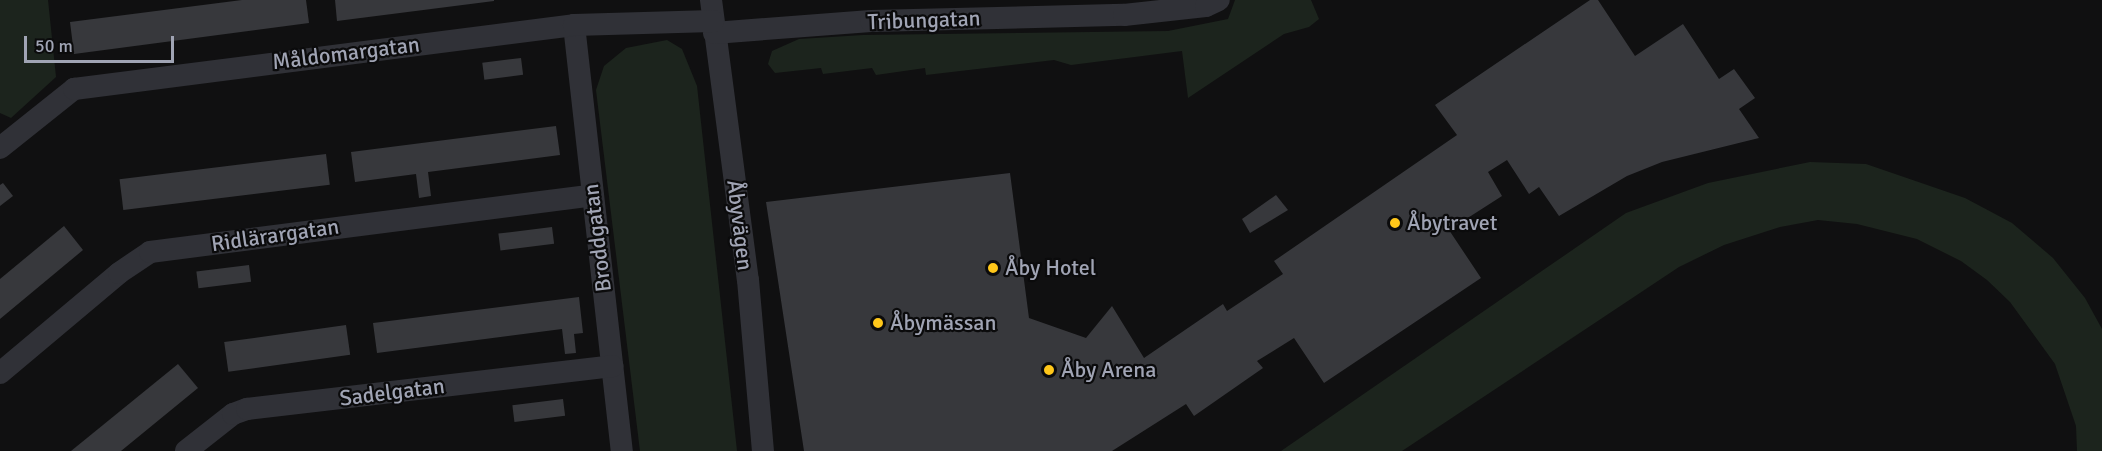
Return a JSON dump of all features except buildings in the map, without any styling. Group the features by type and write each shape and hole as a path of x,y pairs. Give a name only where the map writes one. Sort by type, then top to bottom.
{"street":[{"name":"Tribungatan","path":"713,18 870,21 1124,15 1212,3"},
{"name":"Måldomargatan","path":"0,148 74,89 574,25 713,18"},
{"name":"Åbyvägen","path":"713,18 748,280 763,451"},
{"name":"Broddgatan","path":"574,25 622,451"},
{"name":"Ridlärargatan","path":"0,373 118,273 150,252 592,195"},
{"name":"Sadelgatan","path":"186,451 233,414 248,409 612,366"}],"shaded area":[{"path":"0,0 48,0 56,77 11,118 0,113"},
{"path":"1235,0 1311,0 1319,19 1309,27 1284,34 1188,98 1182,51 1071,65 1054,60 926,75 925,68 876,75 872,68 823,74 821,68 775,73 768,64 772,51 799,39 863,35 1168,31 1228,19"},
{"path":"667,40 682,49 697,86 737,451 640,451 596,90 604,66 626,48"},
{"path":"1810,162 1866,164 1965,198 2012,223 2053,258 2085,298 2102,329 2102,451 2077,451 2076,426 2055,364 2010,302 1987,280 1961,261 1917,239 1857,224 1818,220 1780,227 1724,245 1679,267 1402,451 1281,451 1626,213 1708,183"}],"place":[{"name":"Åbytravet","path":"1395,223"},
{"name":"Åby Hotel","path":"993,268"},
{"name":"Åbymässan","path":"878,323"},
{"name":"Åby Arena","path":"1049,370"}]}
